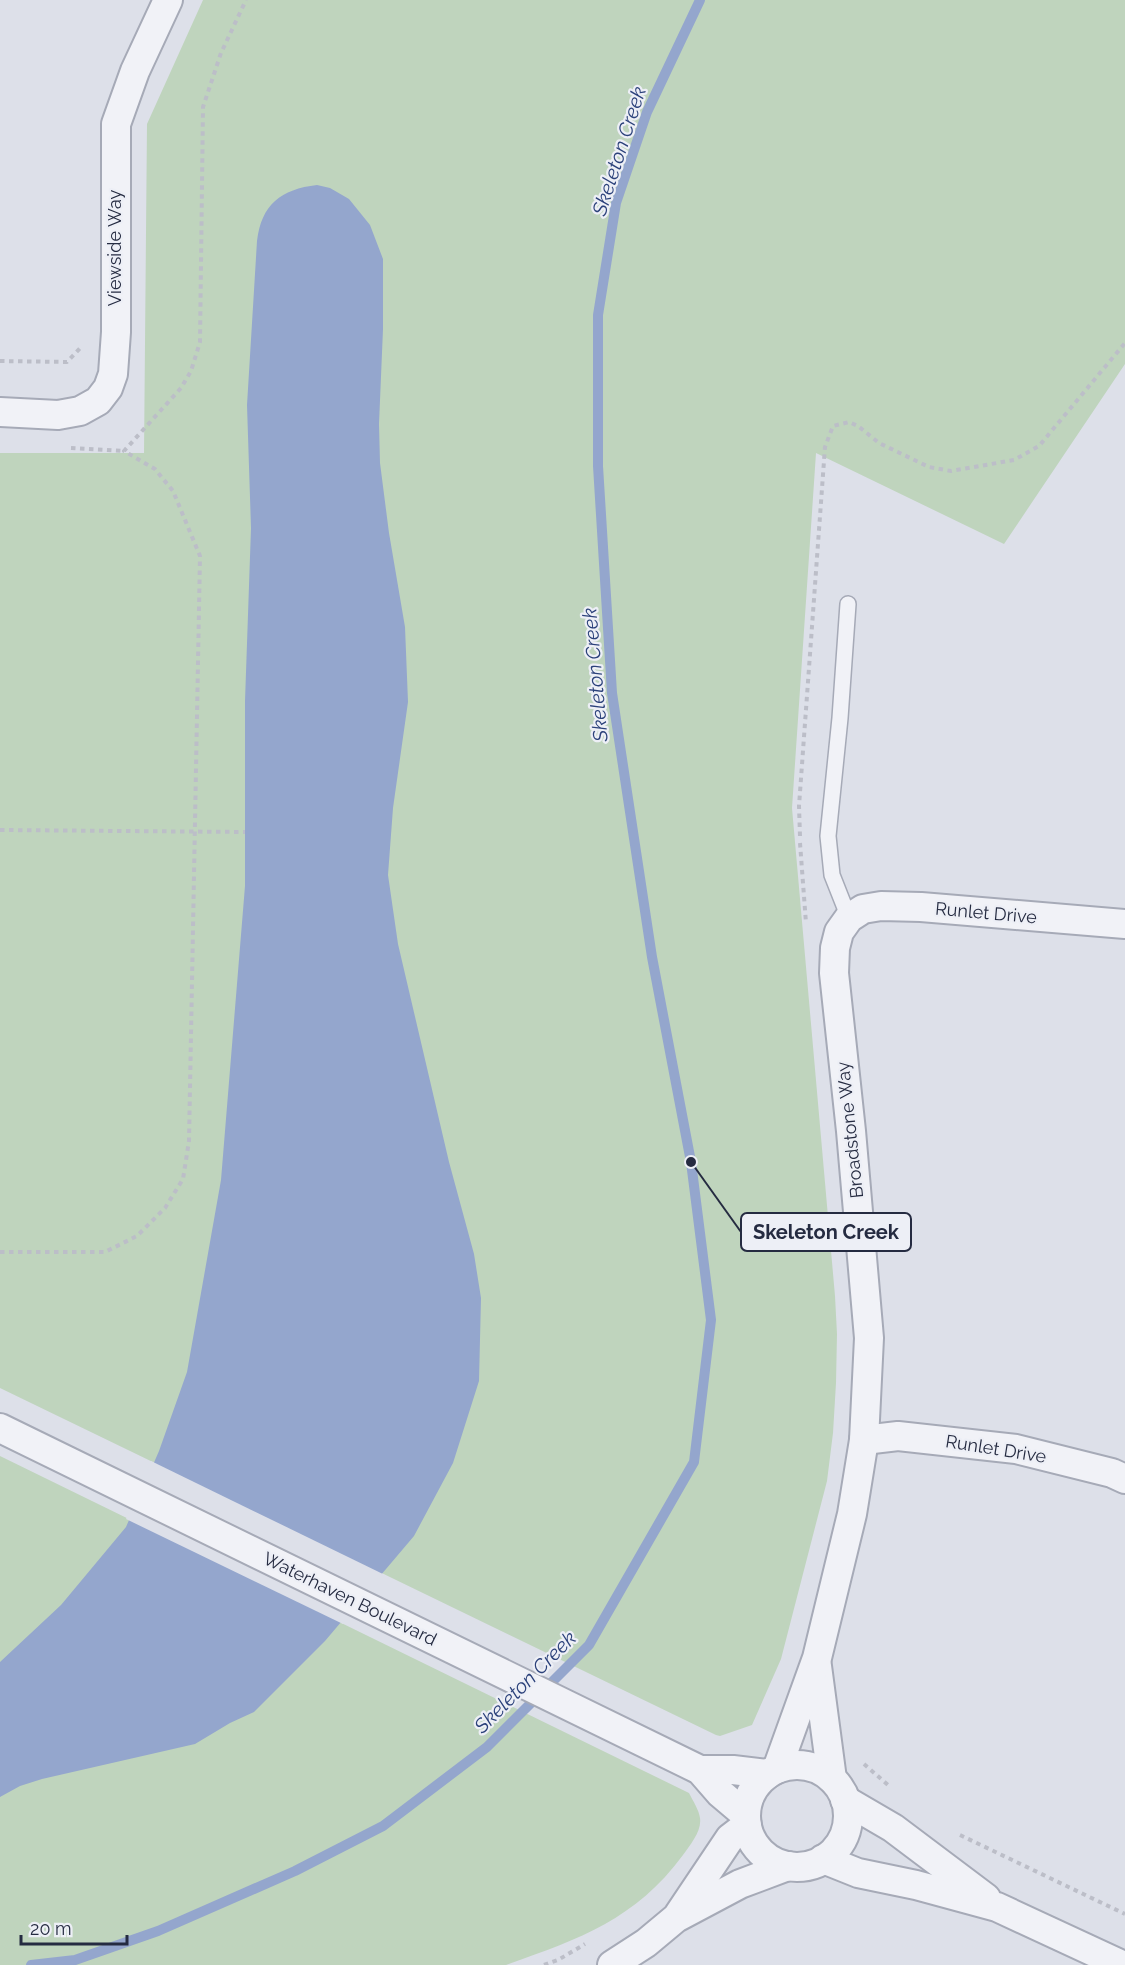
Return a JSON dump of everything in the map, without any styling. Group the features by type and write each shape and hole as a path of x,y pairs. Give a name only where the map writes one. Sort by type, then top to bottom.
{"street":[{"name":"Viewside Way","path":"0,412 58,415 80,411 98,402 108,388 113,374 116,332 116,124 135,71 168,0"},
{"name":"Runlet Drive","path":"849,918 863,909 900,906 1125,924"},
{"name":"Broadstone Way","path":"772,1772 817,1658 852,1514 864,1440 869,1338 851,1131 834,973 838,932 849,918"},
{"name":"Waterhaven Boulevard","path":"0,1428 700,1770 746,1820"},
{"name":"Runlet Drive","path":"864,1440 897,1436 1016,1449 1112,1473 1125,1479"},
{"name":"Broadstone Way","path":"817,1658 825,1737 838,1790"},
{"path":"838,1790 847,1822 843,1837 835,1850 823,1859 803,1867 779,1864 764,1856 752,1842 746,1820 749,1799 757,1785 772,1772 800,1766 822,1772 838,1790 893,1828 997,1907"},
{"name":"Waterhaven Boulevard","path":"700,1770 772,1772"},
{"path":"676,1918 730,1838 746,1820"},
{"path":"823,1859 858,1873 916,1885 997,1907 1115,1964"},
{"path":"612,1965 646,1943 676,1918 740,1884 788,1866"}],"lane":[{"path":"848,604 840,718 828,836 832,875 849,918"}],"path":[{"path":"0,1252 105,1252 137,1236 165,1208 183,1179 189,1141 200,556 173,491 155,469 124,451 181,388 191,371 200,342 202,107 221,53 246,0"},
{"path":"0,830 245,832"},
{"path":"825,1737 849,1740 850,1752 891,1787"},
{"path":"958,1834 1125,1914"}],"green space":[{"path":"203,0 1125,0 1125,364 1004,544 816,453 792,808 835,1296 837,1334 833,1433 827,1481 781,1659 752,1725 720,1736 0,1388 0,453 144,453 147,124"},
{"path":"0,1456 689,1793 700,1818 695,1838 665,1877 625,1912 581,1936 506,1965 0,1965"}],"water":[{"path":"317,185 330,188 349,199 370,225 383,259 380,463 405,627 408,702 393,808 388,875 398,944 449,1162 474,1254 481,1298 479,1381 453,1463 414,1536 325,1641 254,1712 195,1744 42,1779 20,1786 0,1797 0,1662 61,1605 126,1527 159,1451 187,1372 221,1180 245,886 245,701 251,528 247,405 257,241 263,218 275,201 293,190"}],"pier":[{"path":"151,1461 385,1575 343,1624 126,1519"}],"waterway":[{"name":"Skeleton Creek","path":"31,1965 75,1960 158,1931 295,1871 383,1826 487,1747 589,1645 694,1462 711,1320 691,1162 652,957 612,693 598,466 598,315 616,203 647,112 700,0"}],"place":[{"name":"Skeleton Creek","path":"691,1162"}]}
